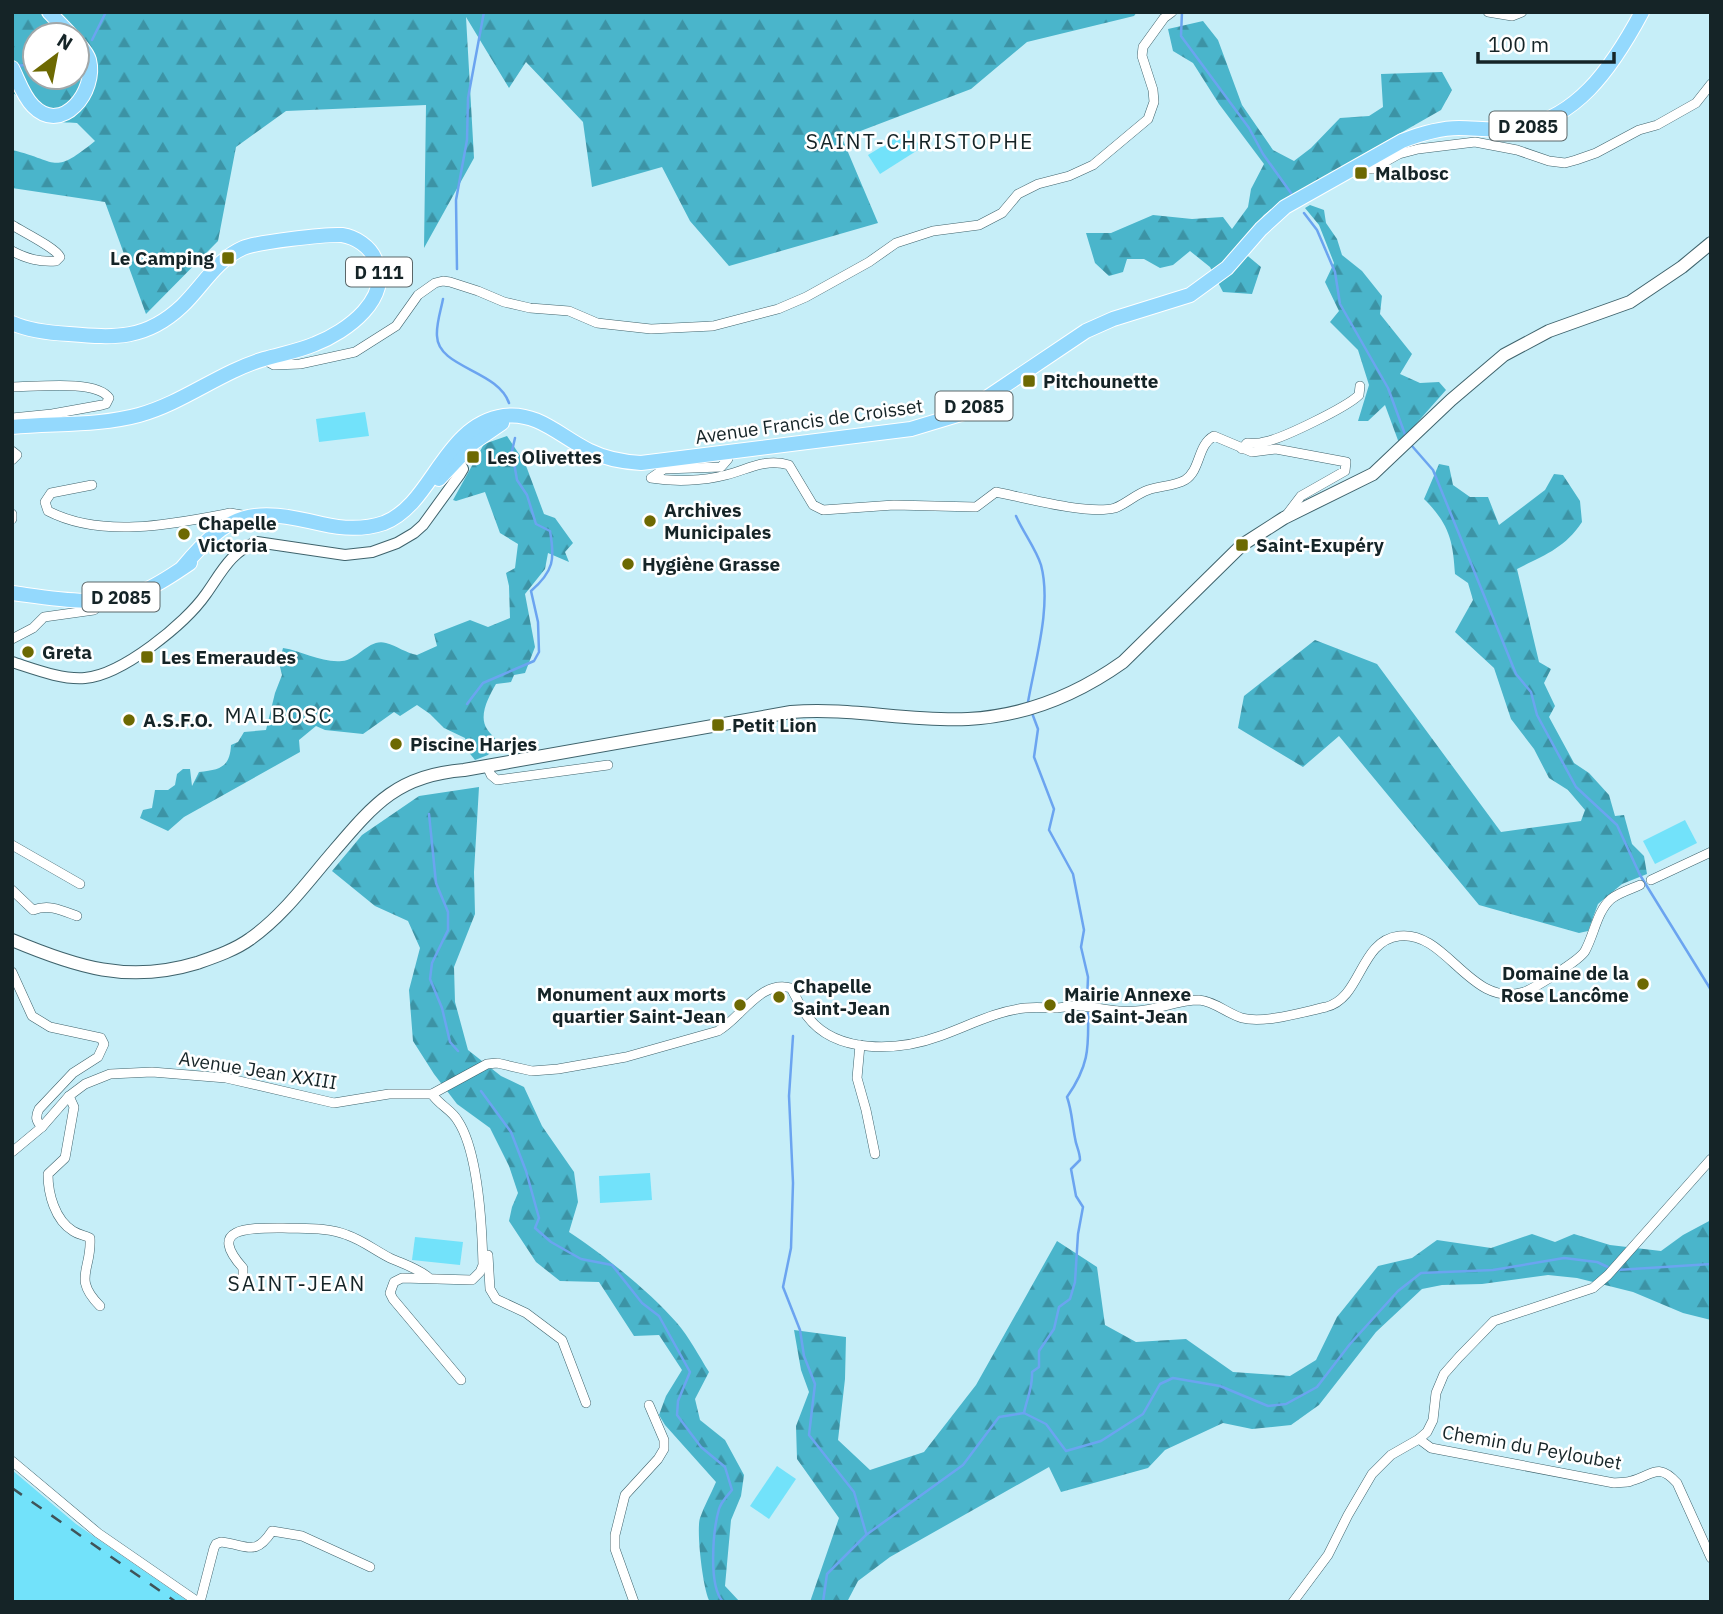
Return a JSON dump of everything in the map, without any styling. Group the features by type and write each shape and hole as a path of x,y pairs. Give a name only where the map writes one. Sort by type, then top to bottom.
{"main road":[{"name":"D 2085","path":"1364,162 1418,135 1456,128 1518,128 1562,113 1597,83 1642,12"},
{"path":"12,68 21,87"},
{"path":"23,91 33,107 50,116 64,114 78,104 84,91"},
{"name":"Avenue Francis de Croisset","path":"456,453 471,430 506,415 544,423 591,452 621,461 641,463 911,429 964,413 1086,331 1190,295 1227,268 1273,216 1364,162"},
{"name":"D 111","path":"12,323 29,330 57,334 125,336 155,327 170,316 219,264 244,248 261,244 343,235 362,243 376,261 379,279 374,296 363,312 343,329 321,342 236,369 139,415 115,420 12,427"},
{"path":"12,940 73,964 118,973 181,968 209,959 249,940 274,919 360,822 413,790 464,770 800,712 842,710 968,719 1033,707 1057,699 1104,676 1123,662 1242,545 1284,518 1373,474 1503,355 1549,331 1630,302 1682,267 1711,243"},
{"name":"D 2085","path":"183,567 198,549 218,532 230,523 249,516 270,513 286,515 347,529 374,526 400,514 441,464 493,428 521,417"},
{"name":"D 2085","path":"12,593 73,601 107,600 142,592 203,555 232,530 253,523 293,525 340,536 356,537 384,532 409,516 456,453"}],"street":[{"path":"263,359 274,365 300,364 355,352 396,326 418,295 443,281 504,302 530,308 569,311 597,323 651,329 713,326 778,309 806,297 869,262 896,243 933,231 979,225 1002,213 1018,194 1038,184 1069,176 1093,165 1148,120 1154,102 1142,56 1143,47 1171,12"},
{"path":"1488,12 1513,16 1522,12"},
{"path":"1364,162 1367,169 1371,169 1399,154 1418,149 1475,142 1565,163 1596,153 1639,130 1657,125 1696,103 1711,84"},
{"path":"12,225 40,244 56,250 60,257 56,261 26,259 12,251"},
{"path":"12,387 70,385 99,390 105,392 109,398 106,404 102,405 12,418"},
{"path":"1242,449 1247,443 1263,443 1283,436 1339,409 1359,395 1360,386"},
{"path":"728,452 726,463 721,467 664,468 651,478 669,481 725,475 762,462 779,462 789,465 813,505 823,510 894,505 976,507 996,492 1097,510 1117,507 1135,495 1160,485 1182,482 1190,476 1206,440 1214,436 1252,452 1276,449 1346,462 1345,471 1301,496 1284,518"},
{"path":"12,451 17,455 12,460"},
{"path":"12,662 73,678 103,675 122,666 184,621 227,562 246,546 257,542 345,555 365,554 397,543 424,525 454,483 463,469 456,453"},
{"path":"92,485 51,492 46,502 48,511 60,518 91,526 120,528 230,513 249,516"},
{"path":"12,639 33,628 44,617 94,610 107,600"},
{"path":"487,766 497,780 608,765"},
{"path":"12,845 80,884"},
{"path":"1651,880 1711,852"},
{"path":"875,1153 857,1078 860,1045 900,1045 936,1037 1005,1012 1026,1008 1081,1006 1117,1012 1199,1000 1244,1019 1261,1020 1330,1006 1342,997 1352,984 1371,951 1385,940 1400,936 1417,938 1433,946 1471,979 1487,989 1504,993 1524,992 1571,964 1584,953 1611,899 1640,886"},
{"path":"12,890 33,910 42,906 76,916"},
{"path":"12,972 32,1016 50,1027 101,1038 104,1044 98,1057 73,1073 39,1109 36,1116 42,1127"},
{"name":"Avenue Jean XXIII","path":"12,1152 42,1127 69,1096 94,1079 131,1072 226,1078 334,1103 389,1094 432,1094 487,1064 497,1063 532,1071 558,1069 626,1057 718,1031 731,1024 766,991 775,987 791,988 808,1017 821,1029 860,1045"},
{"path":"432,1094 436,1101 458,1119 468,1146 476,1178 483,1252 480,1272 472,1280 402,1278 394,1282 390,1293 461,1380"},
{"path":"69,1096 74,1107 67,1149 65,1158 48,1174 50,1195 55,1210 70,1229 90,1238 84,1281 86,1291 100,1306"},
{"path":"1293,1602 1328,1555 1372,1474 1391,1455 1427,1432 1433,1420 1436,1393 1444,1374 1494,1321 1592,1288 1608,1275 1711,1159"},
{"path":"476,1178 482,1192 490,1289 496,1299 526,1313 562,1340 586,1403"},
{"path":"243,1287 243,1268 232,1256 228,1246 230,1237 235,1233 252,1228 311,1229 346,1234 430,1278"},
{"path":"634,1602 615,1549 615,1535 625,1495 664,1449 664,1440 649,1405"},
{"name":"Chemin du Peyloubet","path":"1419,1439 1431,1448 1614,1482 1631,1481 1655,1470 1669,1474 1677,1483 1711,1558"},
{"path":"12,1461 98,1533 199,1602 211,1558 219,1542 256,1548 264,1544 272,1531 302,1536 370,1567"}],"shaded area":[{"path":"909,130 921,148 880,174 868,155"},
{"path":"365,412 369,436 319,442 316,419"},
{"path":"1685,820 1697,843 1655,864 1643,841"},
{"path":"650,1173 652,1200 600,1203 599,1176"},
{"path":"415,1237 463,1242 460,1265 412,1260"},
{"path":"777,1466 796,1479 769,1519 750,1506"},
{"path":"12,1470 76,1524 189,1602 12,1602"}],"green space":[{"path":"12,12 1137,12 1134,16 1027,42 971,89 842,138 878,223 729,266 690,221 662,167 592,187 583,122 526,62 509,88 466,17 474,158 424,248 426,105 286,111 236,147 218,241 146,314 105,202 12,188 12,150 55,163 71,159 95,141 77,123 51,121 40,117 28,109 12,93"},
{"path":"1203,21 1218,40 1242,105 1273,150 1294,161 1311,148 1340,118 1369,116 1383,107 1381,74 1442,72 1452,90 1441,110 1283,200 1264,215 1237,247 1261,267 1252,294 1223,292 1210,267 1190,251 1173,265 1160,268 1144,259 1127,259 1123,272 1109,276 1095,263 1086,233 1111,233 1153,215 1192,219 1223,217 1232,229 1248,207 1251,189 1264,164 1219,104 1193,63 1173,51 1168,29"},
{"path":"1310,205 1324,210 1326,223 1337,239 1342,255 1362,271 1382,296 1380,314 1412,354 1400,374 1420,383 1439,382 1446,390 1399,443 1385,405 1368,421 1358,421 1369,385 1358,350 1330,322 1339,311 1325,282 1334,263 1319,225 1305,208"},
{"path":"507,436 525,463 544,514 555,518 573,543 565,552 569,562 548,553 545,569 525,594 535,647 525,673 514,675 511,682 496,684 488,700 484,712 485,724 498,743 488,755 475,760 467,750 465,738 444,728 417,705 400,716 394,712 363,734 325,730 316,726 299,740 300,752 184,817 168,831 140,818 143,810 152,808 155,790 168,790 175,785 177,774 183,769 190,769 192,786 199,772 213,770 226,763 231,745 238,742 244,732 266,730 282,675 279,663 283,648 327,660 342,661 380,642 417,655 437,646 434,634 470,620 488,627 510,618 506,573 515,568 518,544 500,533 485,492 453,500 484,444"},
{"path":"1439,464 1449,466 1453,485 1470,497 1488,497 1499,525 1545,490 1554,474 1563,475 1580,501 1582,522 1568,539 1517,569 1539,662 1551,669 1544,683 1555,706 1549,717 1574,763 1589,773 1609,795 1615,816 1624,815 1632,844 1644,856 1647,874 1622,884 1598,904 1588,931 1579,933 1479,905 1339,736 1303,767 1238,728 1244,696 1315,640 1377,664 1501,832 1581,821 1585,810 1568,790 1549,778 1534,749 1511,719 1494,668 1455,632 1473,600 1468,583 1455,574 1448,533 1439,516 1424,499"},
{"path":"479,787 474,872 475,914 454,967 455,1002 468,1050 501,1076 524,1087 542,1126 574,1172 578,1202 569,1232 626,1274 666,1311 686,1334 709,1372 695,1399 700,1420 725,1440 744,1475 741,1496 731,1520 725,1586 740,1602 710,1602 707,1596 699,1525 716,1482 659,1415 666,1396 682,1370 659,1335 634,1336 599,1282 560,1281 536,1262 509,1221 518,1193 509,1166 490,1128 457,1104 413,1041 409,990 420,948 408,921 375,906 332,871 362,835 419,796"},
{"path":"1711,1220 1711,1320 1683,1313 1633,1292 1577,1278 1548,1275 1422,1289 1376,1332 1319,1405 1291,1425 1252,1429 1223,1423 1165,1450 1148,1468 1061,1492 1049,1467 890,1557 858,1581 847,1602 810,1602 839,1518 797,1459 796,1426 809,1392 801,1370 794,1330 846,1337 845,1379 838,1440 870,1470 924,1452 976,1385 1057,1241 1097,1267 1105,1325 1136,1342 1186,1339 1233,1372 1290,1376 1316,1360 1337,1317 1378,1266 1412,1258 1437,1240 1491,1248 1532,1234 1555,1242 1574,1234 1610,1245 1661,1251"}],"waterway":[{"path":"92,40 106,12"},
{"path":"457,269 456,200 467,140 468,98 484,12"},
{"path":"1182,12 1181,36 1249,128 1263,154 1291,193"},
{"path":"1304,213 1317,230 1335,272 1340,304 1388,388 1406,437"},
{"path":"443,299 437,331 440,347 457,363 493,383 503,392 509,403"},
{"path":"467,704 483,683 534,661 539,652 538,622 531,591 544,577 551,564 552,541 550,531 536,524 527,495 517,480 512,451 515,438"},
{"path":"1412,446 1433,470 1516,674 1531,692 1537,715 1576,787 1617,825 1640,875 1711,990"},
{"path":"1016,516 1039,559 1044,581 1044,616 1028,702"},
{"path":"1032,713 1038,729 1034,757 1054,809 1049,830 1073,874 1084,930 1081,947 1088,977 1087,1001"},
{"path":"429,814 436,883 448,912 448,930 432,963 430,979 442,1008 450,1042 458,1051"},
{"path":"1024,1413 1032,1372 1039,1367 1039,1351 1054,1329 1059,1307 1070,1299 1075,1282 1078,1234 1083,1207 1076,1196 1071,1169 1080,1160 1067,1097 1086,1058 1088,1013"},
{"path":"793,1036 789,1096 793,1183 791,1248 783,1287 800,1330 804,1356 815,1384 809,1435 854,1492 866,1533"},
{"path":"481,1091 511,1132 526,1171 539,1218 535,1228 551,1242 581,1259 612,1265 642,1303 659,1316 690,1372 678,1401 677,1415 701,1447 725,1467 732,1490 719,1509 715,1530 715,1584 723,1602"},
{"path":"823,1602 827,1574 866,1535 963,1465 999,1417 1024,1413 1046,1424 1066,1451 1101,1441 1143,1414 1160,1384 1173,1378 1220,1386 1268,1406 1286,1404 1317,1387 1350,1344 1398,1291 1421,1273 1493,1270 1564,1258 1597,1262 1610,1268"},
{"path":"1617,1270 1711,1264"}],"railway":[{"path":"12,1488 176,1602"}],"place":[{"name":"Malbosc","path":"1361,173"},
{"name":"Le Camping","path":"228,258"},
{"name":"Pitchounette","path":"1029,381"},
{"name":"Les Olivettes","path":"473,457"},
{"name":"Archives Municipales","path":"650,521"},
{"name":"Chapelle Victoria","path":"184,534"},
{"name":"Saint-Exupéry","path":"1242,545"},
{"name":"Hygiène Grasse","path":"628,564"},
{"name":"Greta","path":"28,652"},
{"name":"Les Emeraudes","path":"147,657"},
{"name":"A.S.F.O.","path":"129,720"},
{"name":"Petit Lion","path":"718,725"},
{"name":"Piscine Harjes","path":"396,744"},
{"name":"Domaine de la Rose Lancôme","path":"1643,984"},
{"name":"Chapelle Saint-Jean","path":"779,997"},
{"name":"Monument aux morts quartier Saint-Jean","path":"740,1005"},
{"name":"Mairie Annexe de Saint-Jean","path":"1050,1005"}],"district":[{"name":"SAINT-CHRISTOPHE","path":"920,141"},
{"name":"MALBOSC","path":"279,715"},
{"name":"SAINT-JEAN","path":"297,1283"}]}
